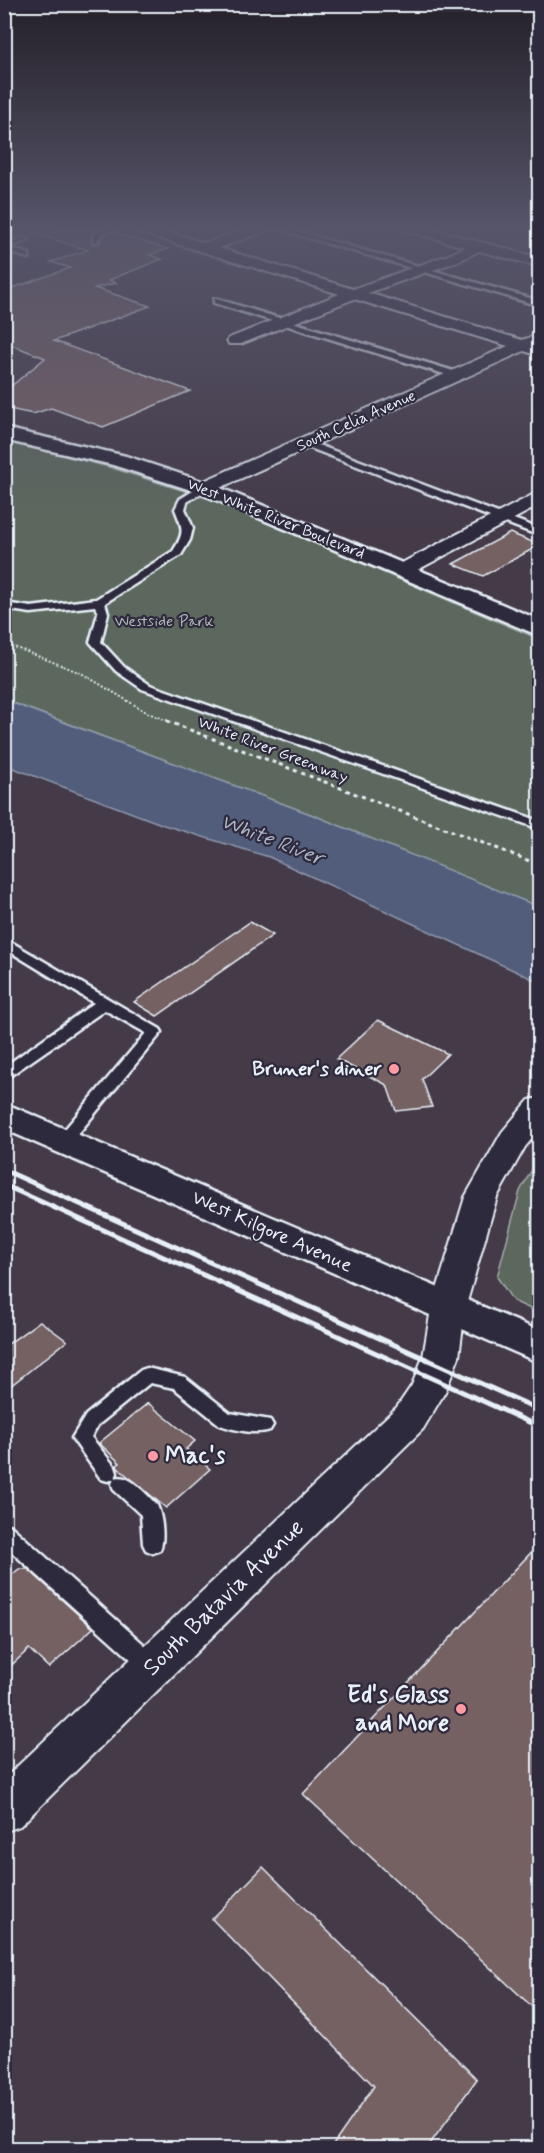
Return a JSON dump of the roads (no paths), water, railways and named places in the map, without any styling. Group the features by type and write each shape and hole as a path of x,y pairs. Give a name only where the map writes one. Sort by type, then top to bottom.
{"street":[{"path":"235,341 267,328"},
{"path":"466,328 540,351"},
{"name":"South Celia Avenue","path":"204,488 540,338"},
{"name":"West White River Boulevard","path":"4,434 119,460 204,488 540,629"},
{"path":"401,571 540,497"},
{"name":"West Kilgore Avenue","path":"4,1115 540,1348"},
{"name":"South Batavia Avenue","path":"4,1810 410,1418 433,1379 441,1357 448,1309 481,1197 513,1140 536,1117"}],"lane":[{"path":"305,328 457,375"},
{"path":"305,443 540,533"},
{"path":"4,606 31,609 99,602 177,553 185,540 188,528 180,509 183,501 204,488"},
{"path":"99,602 104,613 94,642 120,669 146,687 540,825"},
{"path":"4,942 155,1032 63,1141"},
{"path":"4,1075 104,1002"},
{"path":"153,1544 150,1511 100,1466 81,1438 92,1420 147,1375 179,1382 226,1420 264,1425"},
{"path":"4,1532 153,1666"}],"water":[{"name":"White River","path":"4,700 313,815 539,907 539,982 269,857 164,825 5,765"}],"railway":[{"path":"4,1170 540,1410"},
{"path":"4,1185 540,1427"}],"place":[{"name":"Bruner's diner","path":"394,1069"},
{"name":"Mac's","path":"153,1456"},
{"name":"Ed's Glass and More","path":"461,1709"}],"park label":[{"name":"Westside Park","path":"164,621"}]}
